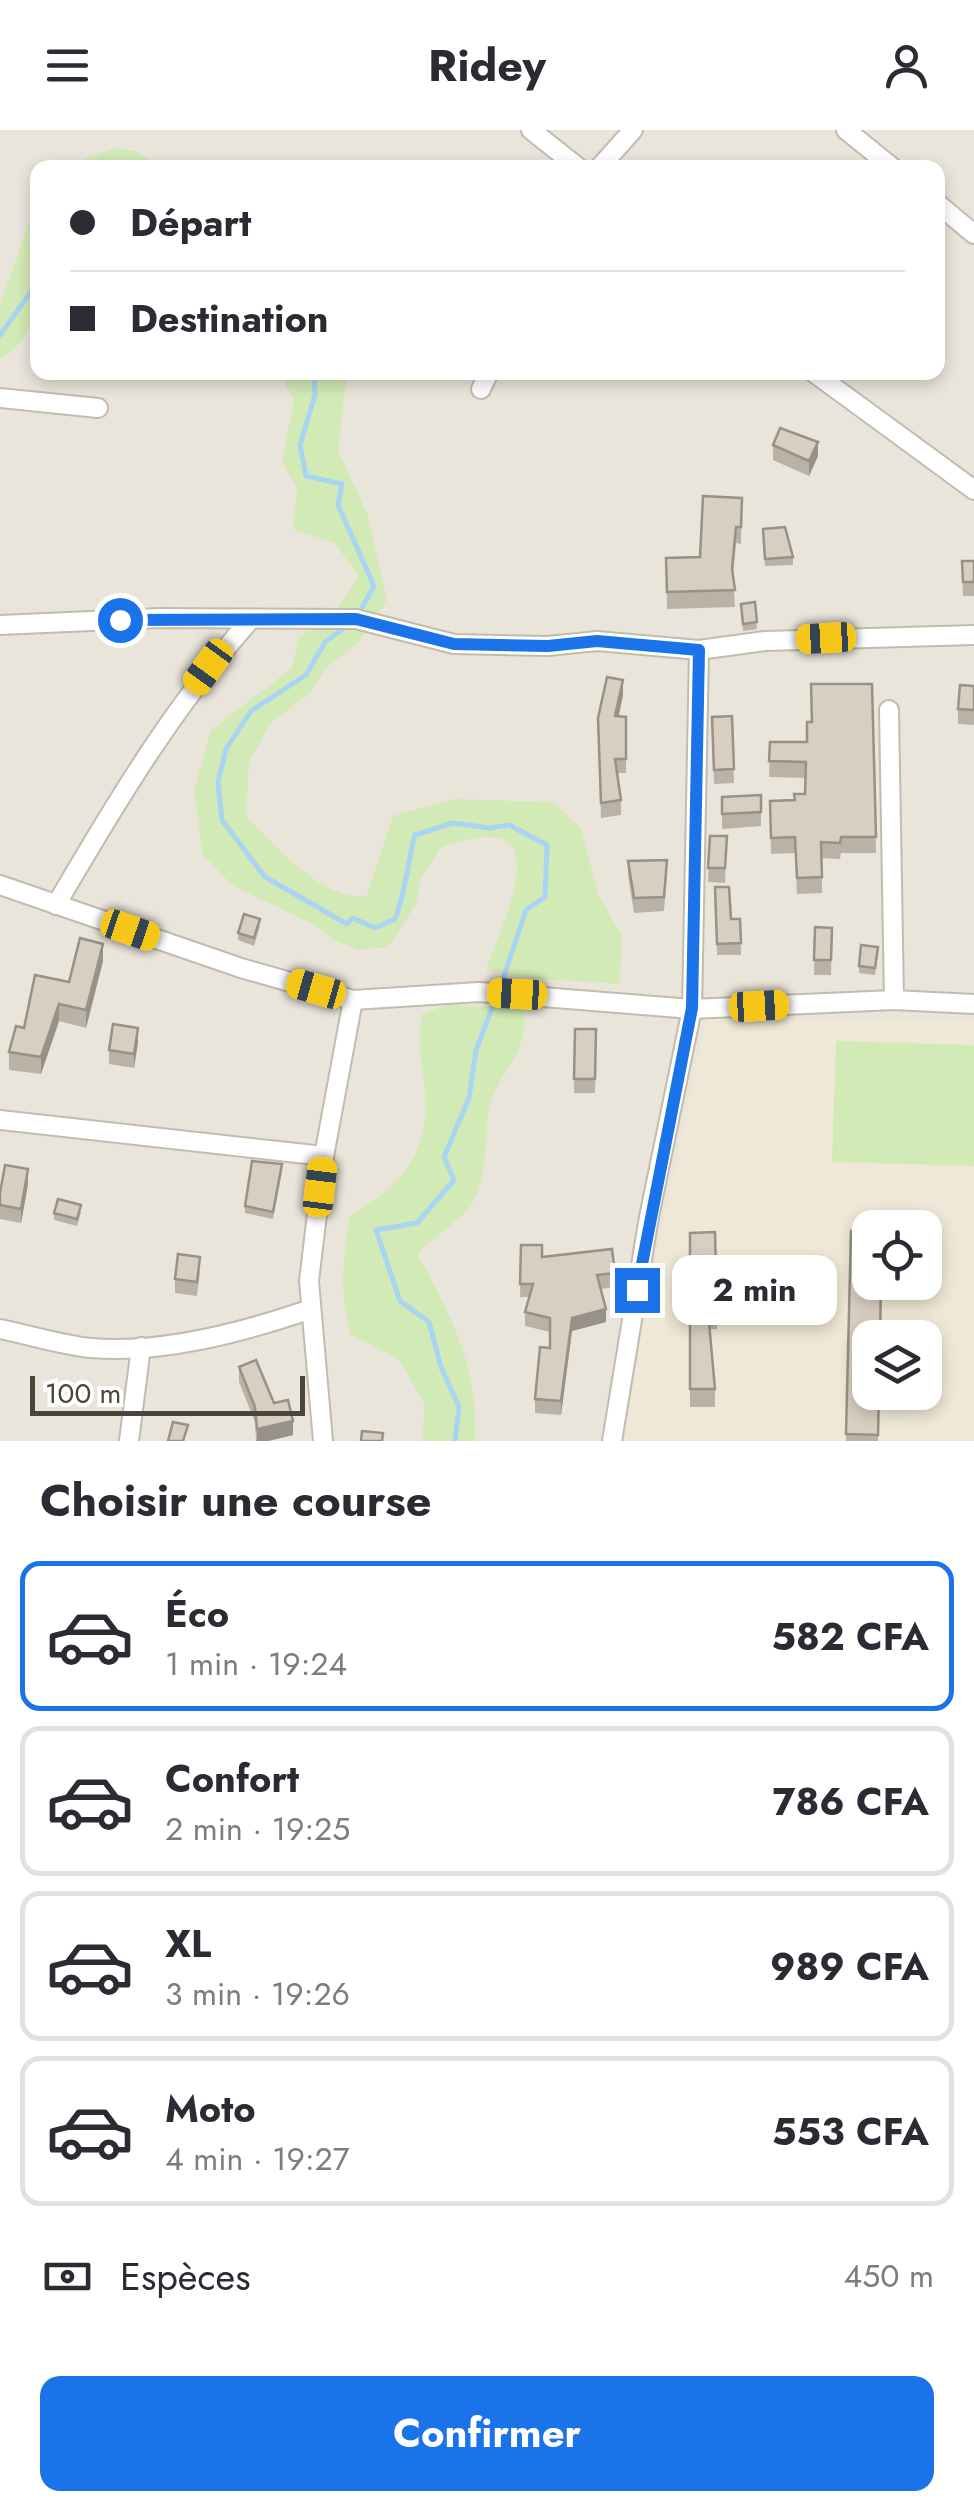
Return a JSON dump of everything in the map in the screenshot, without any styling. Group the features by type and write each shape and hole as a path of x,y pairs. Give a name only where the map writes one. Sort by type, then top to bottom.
{"street":[{"path":"531,130 570,160"},
{"path":"605,160 633,130"},
{"path":"846,130 882,160"},
{"path":"945,210 974,234"},
{"path":"825,380 974,490"},
{"path":"0,398 98,408"},
{"path":"56,905 139,764 208,667 251,619"},
{"path":"0,625 356,619 454,644 548,646 610,642 699,650 765,641 974,635"},
{"path":"612,1441 649,1217 692,1008 699,650"},
{"path":"889,710 894,1000"},
{"path":"0,885 353,1000 480,992 692,1008 894,1000 974,1004"},
{"path":"323,1441 309,1281 324,1156 353,1000"},
{"path":"0,1120 324,1156"},
{"path":"0,1329 91,1348 141,1346 252,1329 311,1309"},
{"path":"130,1441 141,1346"}],"shaded area":[{"path":"0,130 974,130 974,1441 0,1441"},
{"path":"706,1018 974,1021 974,1441 624,1441 645,1309"}],"green space":[{"path":"116,148 134,151 151,160 81,160"},
{"path":"30,220 30,326 17,346 0,359 0,305"},
{"path":"286,380 346,380 338,450 368,516 387,600 357,644 327,667 308,695 270,723 249,763 246,816 315,880 348,895 366,897 393,816 454,799 553,802 581,829 599,896 622,936 620,984 527,978 486,970 505,919 517,869 514,850 502,839 478,838 440,848 420,881 416,904 388,947 358,950 232,885 203,855 194,791 211,730 292,668 299,636 326,619 358,576 335,543 293,529 297,488 282,462 294,400"},
{"path":"450,1004 524,1010 524,1026 517,1052 489,1110 483,1174 475,1198 463,1214 417,1254 461,1344 473,1390 475,1441 423,1441 424,1403 399,1359 350,1334 343,1289 344,1261 350,1216 397,1180 417,1150 426,1113 420,1044 422,1014"},
{"path":"836,1041 974,1045 974,1166 832,1162"}],"building":[{"path":"780,428 818,442 809,461 773,445"},
{"path":"703,496 742,498 741,527 736,527 732,569 735,590 667,592 666,558 700,557"},
{"path":"785,527 793,557 765,559 763,529"},
{"path":"962,561 974,561 974,582 963,582"},
{"path":"755,602 757,622 743,624 741,604"},
{"path":"607,677 623,680 615,716 626,717 626,759 615,759 621,800 601,803 598,718"},
{"path":"811,684 872,684 876,837 841,837 840,843 821,842 822,877 797,878 795,837 771,838 770,801 795,800 794,794 805,794 806,762 769,761 770,742 807,742 807,722 812,722"},
{"path":"960,685 974,686 974,710 958,709"},
{"path":"732,716 734,769 714,770 712,717"},
{"path":"761,795 761,812 722,814 722,797"},
{"path":"710,836 727,836 725,868 708,868"},
{"path":"667,860 664,897 634,898 628,861"},
{"path":"715,887 729,887 731,919 740,919 741,943 717,944"},
{"path":"244,914 260,919 254,938 238,933"},
{"path":"815,927 832,928 831,960 814,960"},
{"path":"80,938 103,944 86,1010 59,1004 41,1057 9,1052 16,1026 24,1028 35,975 69,982"},
{"path":"861,945 878,947 875,968 859,966"},
{"path":"113,1024 138,1028 134,1054 109,1050"},
{"path":"575,1029 596,1029 595,1079 574,1079"},
{"path":"252,1161 282,1164 273,1212 245,1206"},
{"path":"5,1165 28,1169 21,1209 0,1205"},
{"path":"58,1199 81,1205 77,1219 54,1213"},
{"path":"851,1231 852,1300 881,1300 880,1320 852,1320 852,1410 879,1410 878,1435 846,1434"},
{"path":"715,1232 717,1311 708,1311 715,1389 690,1389 690,1233"},
{"path":"521,1245 542,1245 542,1257 612,1249 615,1273 597,1275 606,1309 572,1318 561,1401 535,1399 540,1347 550,1348 550,1318 525,1312 533,1284 520,1284"},
{"path":"178,1254 200,1257 197,1282 175,1279"},
{"path":"256,1360 274,1403 288,1400 293,1421 257,1429 255,1407 239,1367"},
{"path":"173,1422 188,1425 183,1441 168,1441"},
{"path":"362,1431 383,1433 382,1441 361,1441"}],"waterway":[{"path":"0,335 30,293"},
{"path":"314,380 315,395 300,445 306,476 342,484 338,505 374,586 358,615"},
{"path":"347,626 325,642 306,675 251,711 226,749 218,782 222,820 265,877 347,924 353,918 375,928 395,919 415,835 453,823 490,828 509,825 547,845 545,897 526,910 500,988"},
{"path":"455,1441 459,1407 441,1367 429,1322 400,1301 376,1230 417,1223 454,1180 444,1157 469,1098 476,1050 496,998"}],"route":[{"path":"120,620 356,619 454,644 548,646 597,641 699,650 692,1008 637,1290"}]}
